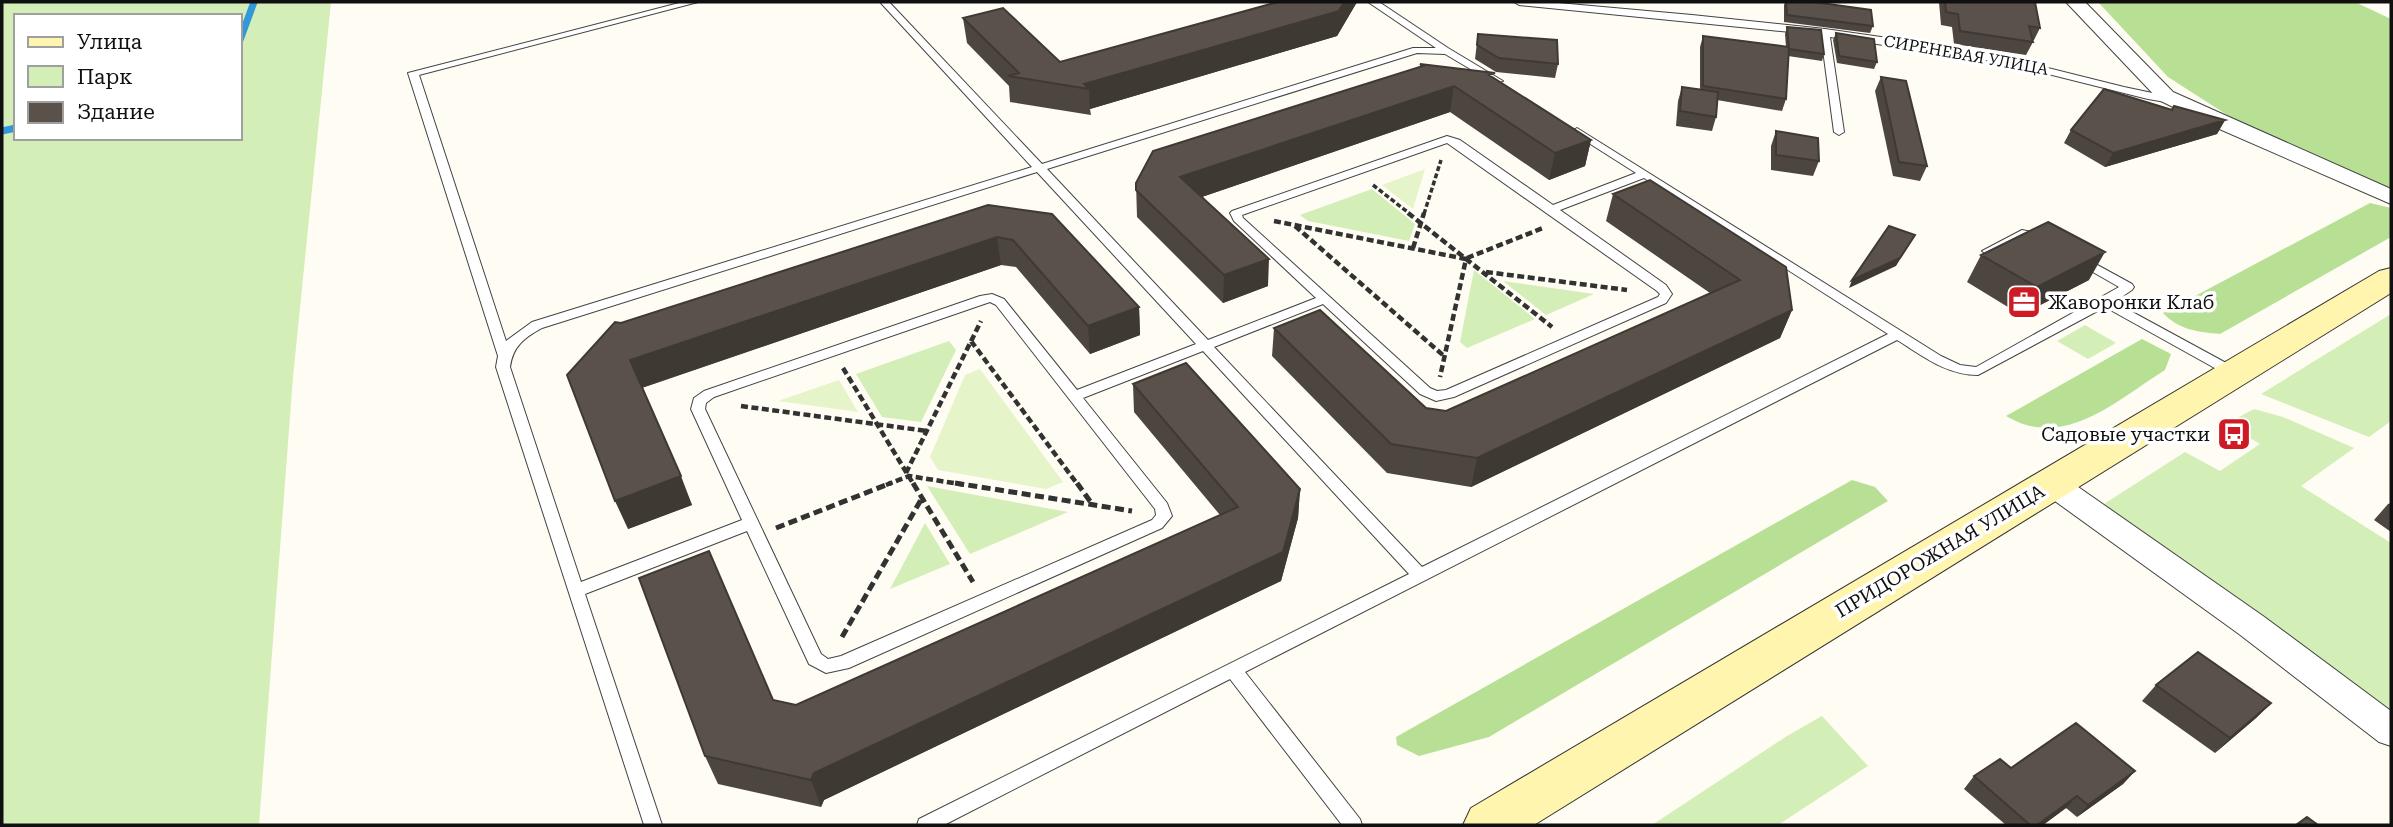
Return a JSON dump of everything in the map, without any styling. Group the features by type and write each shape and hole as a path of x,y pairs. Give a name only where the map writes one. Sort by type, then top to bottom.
{"main road":[{"name":"ПРИДОРОЖНАЯ УЛИЦА","path":"1489,825 2391,278"}],"street":[{"path":"2075,2 2156,89 2172,100"},
{"name":"СИРЕНЕВАЯ УЛИЦА","path":"2172,100 2391,197"},
{"path":"2051,483 2251,625 2391,731"}],"lane":[{"path":"653,825 503,367 504,355 413,73 693,2"},
{"path":"884,2 1421,576"},
{"path":"1373,2 1505,86"},
{"name":"СИРЕНЕВАЯ УЛИЦА","path":"1519,2 1825,32 2015,62 2172,100"},
{"path":"1825,32 1839,132"},
{"path":"504,355 513,338 537,325 1416,50 1447,51"},
{"path":"1563,122 1953,369 1966,373 1978,371 2129,287 2069,254"},
{"path":"1447,139 1456,142 1662,288 1666,294 1662,300 1449,394 1436,396 1425,391 1238,219 1236,213 1354,170 1447,139"},
{"path":"1551,210 1644,174"},
{"path":"1988,251 2022,234 2029,233 2047,242"},
{"path":"992,298 1000,302 1075,396 1162,508 1164,516 1157,524 843,663 826,666 815,659 698,409 699,401 709,394 832,351 992,298"},
{"path":"1075,396 1325,299"},
{"path":"2105,302 2234,373"},
{"path":"926,825 1898,334"},
{"path":"576,591 754,529"},
{"path":"1233,670 1353,825"}],"path":[{"path":"1413,248 1447,139"},
{"path":"1354,170 1569,341"},
{"path":"1236,213 1466,259 1565,220"},
{"path":"1294,225 1445,357"},
{"path":"1436,396 1466,259"},
{"path":"1483,272 1666,294"},
{"path":"908,475 992,298"},
{"path":"971,341 1093,505"},
{"path":"832,351 985,600"},
{"path":"699,401 927,431"},
{"path":"754,529 908,475 1164,516"},
{"path":"826,666 922,498"}],"green space":[{"path":"2,2 331,2 293,377 259,825 2,825"},
{"path":"2098,2 2355,2 2391,19 2391,190 2235,120 2168,77"},
{"path":"1425,169 1413,209 1382,185"},
{"path":"1372,189 1415,224 1409,241 1308,221 1300,215"},
{"path":"2370,203 2391,208 2391,237 2220,334 2182,327 2163,313"},
{"path":"1474,270 1535,319 1467,348 1460,342"},
{"path":"1503,281 1594,294 1546,315"},
{"path":"2391,314 2391,421 2369,437 2261,394"},
{"path":"2085,325 2116,343 2088,359 2057,341"},
{"path":"2142,339 2171,354 2165,370 2109,407 2069,425 2049,428 2028,425 2006,416"},
{"path":"949,341 956,350 921,422 882,417 856,374"},
{"path":"980,369 1063,482 1046,489 938,470 930,457 965,375"},
{"path":"839,380 858,412 778,401"},
{"path":"2254,409 2283,417 2354,448 2301,486 2391,543 2391,717 2104,504 2185,452 2220,471 2260,444 2226,424"},
{"path":"1852,480 1875,487 1888,501 1489,737 1419,756 1397,745 1396,737"},
{"path":"927,486 1068,512 970,554"},
{"path":"925,523 950,564 890,589"},
{"path":"1822,716 1868,766 1778,825 1652,825 1787,736"}],"building":[{"path":"1278,2 1344,2 1339,11 1084,84 1089,89 1008,76 1019,73 963,18 1003,8 1060,62"},
{"path":"1786,2 1814,2 1871,10 1873,26 1787,15"},
{"path":"1945,2 2035,2 2040,28 2029,26 2033,42 1960,31 1958,14 1946,12"},
{"path":"1787,27 1821,30 1824,54 1789,49"},
{"path":"1836,33 1874,39 1877,62 1839,56"},
{"path":"1478,34 1557,40 1558,64 1499,58 1477,45"},
{"path":"1703,36 1789,47 1786,99 1703,86"},
{"path":"1420,64 1495,73 1489,75 1591,140 1555,153 1454,86 1180,177 1269,259 1224,275 1136,190 1136,183 1153,151 1423,66"},
{"path":"1881,77 1906,81 1927,166 1899,162"},
{"path":"1682,87 1718,92 1716,117 1680,111"},
{"path":"2104,89 2172,110 2174,106 2225,120 2113,153 2071,130"},
{"path":"1776,131 1818,138 1819,161 1776,155"},
{"path":"1650,180 1786,267 1792,310 1477,458 1391,444 1274,328 1320,310 1426,408 1446,411 1740,280 1613,194"},
{"path":"988,205 1052,214 1139,307 1088,326 1013,240 997,237 630,360 681,476 615,501 567,375 615,322 621,323"},
{"path":"2048,222 2105,252 2037,287 1981,255"},
{"path":"1889,226 1915,235 1900,258 1852,280"},
{"path":"1186,363 1300,489 1283,552 814,773 811,780 705,756 639,578 709,551 773,700 796,705 1238,507 1133,384"},
{"path":"2198,652 2271,703 2230,738 2156,685"},
{"path":"2076,723 2135,771 2088,805 2077,796 2037,825 2030,825 1974,776 2000,759 2011,768"},
{"path":"2307,817 2318,825 2296,825"}],"waterway":[{"path":"242,35 254,2"},
{"path":"2,131 14,128"}],"place":[{"name":"Жаворонки Клаб","path":"2024,302"},
{"name":"Садовые участки","path":"2234,434"}]}
